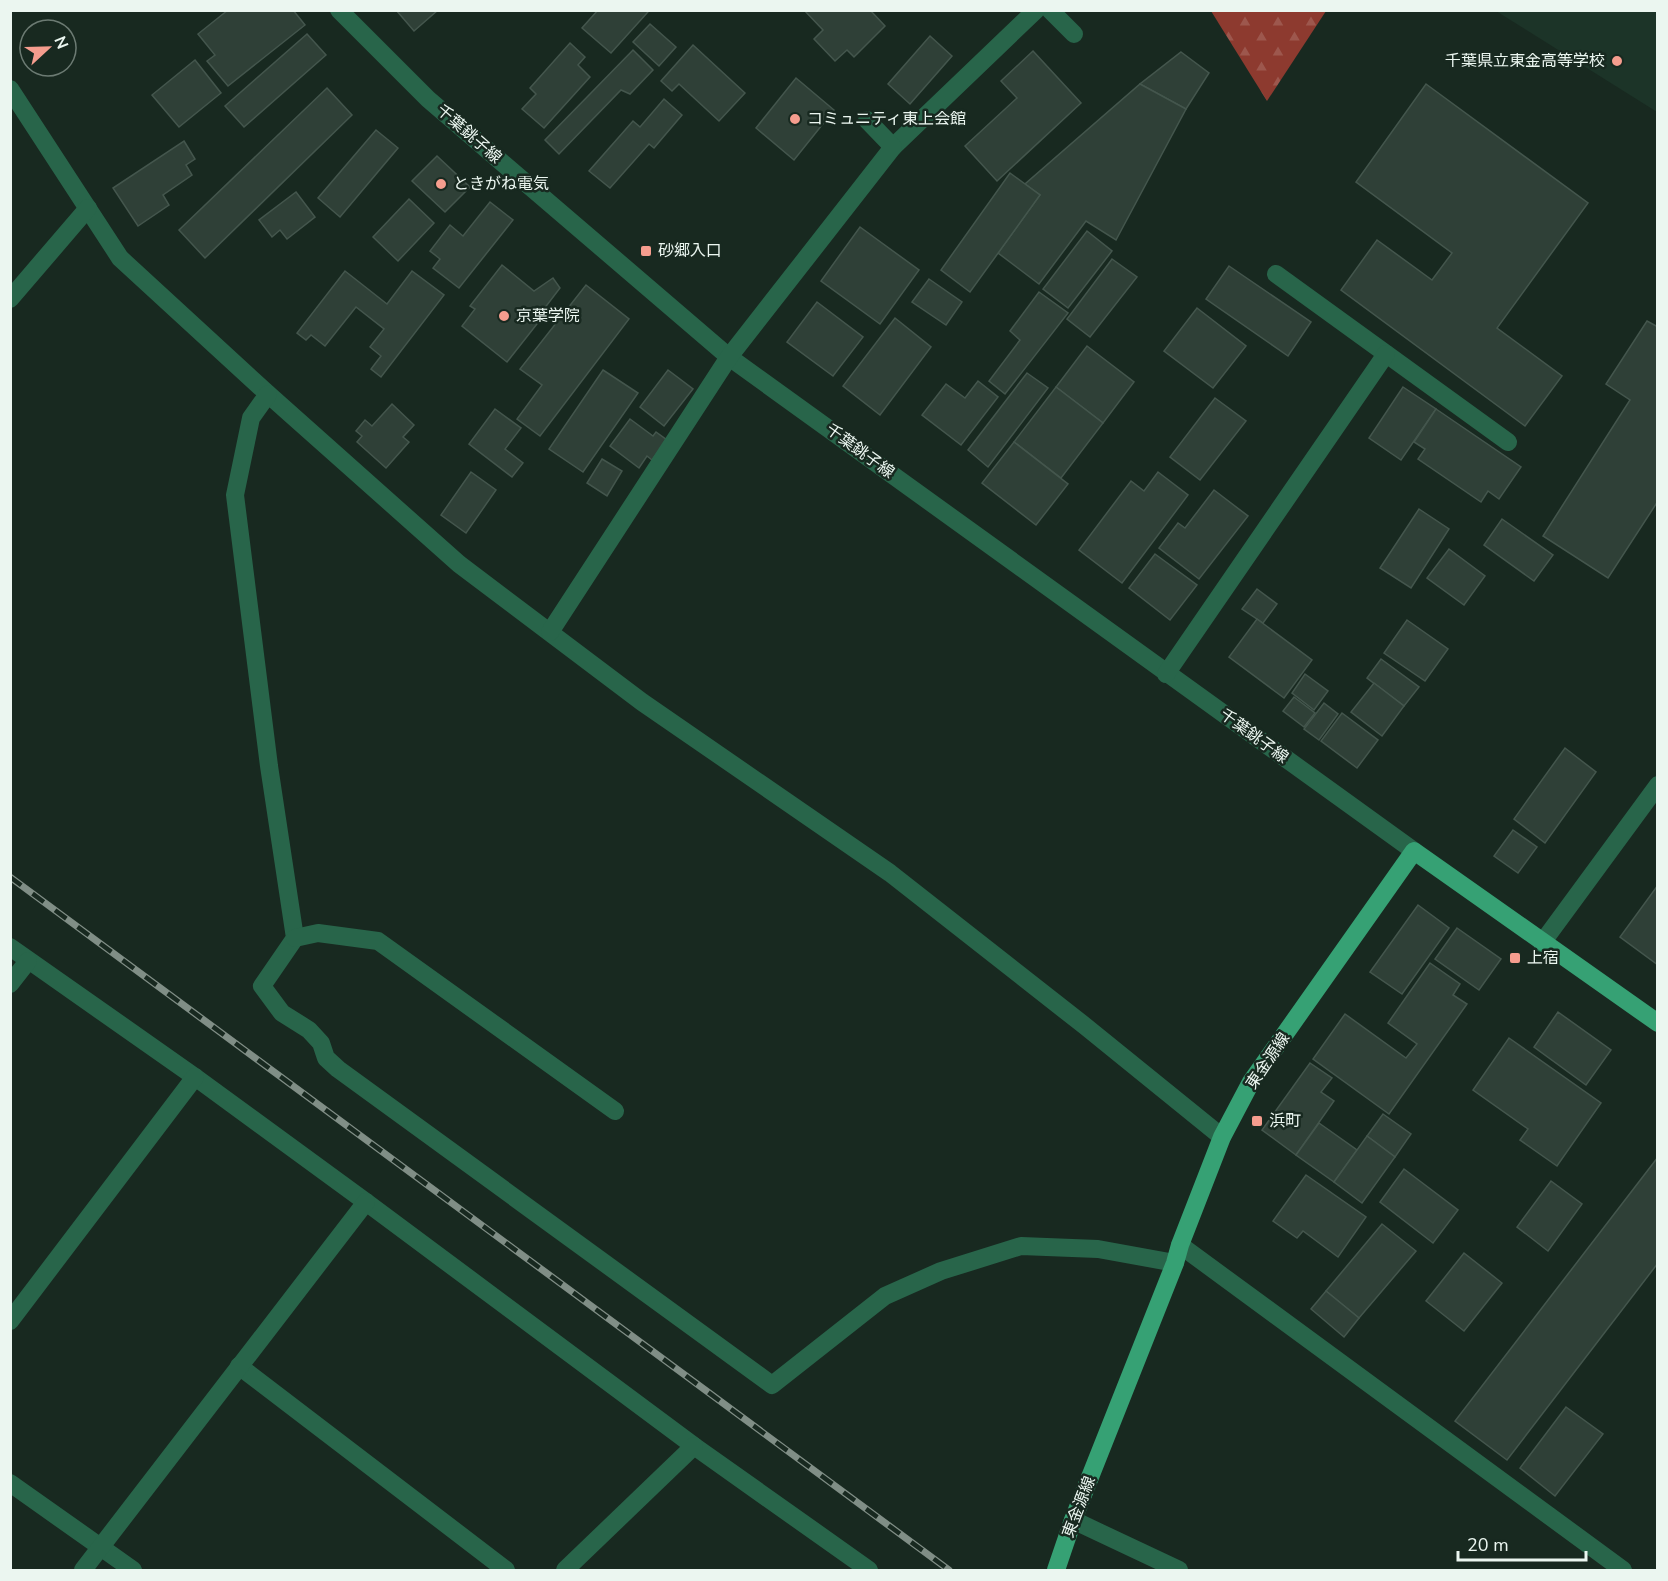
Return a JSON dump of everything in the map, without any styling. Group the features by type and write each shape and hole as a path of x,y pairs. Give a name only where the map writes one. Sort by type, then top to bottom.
{"main road":[{"name":"東金源線","path":"1056,1570 1073,1520 1175,1263 1222,1137 1251,1082 1414,851"},
{"path":"1414,851 1658,1023"}],"street":[{"name":"千葉銚子線","path":"339,10 428,99 729,357 1414,851"},
{"path":"550,632 729,357 892,147 1036,10"},
{"path":"1050,10 1074,34"},
{"path":"10,89 120,258 459,564 642,702 890,873 1222,1137"},
{"path":"867,120 892,147"},
{"path":"10,299 88,208"},
{"path":"1276,274 1508,442"},
{"path":"1166,674 1386,354"},
{"path":"268,394 251,418 235,495 269,766 295,938 262,986 282,1013 309,1030 321,1043 326,1058 772,1385 885,1296 951,1268 1021,1246 1098,1249 1175,1263"},
{"path":"1542,943 1658,785"},
{"path":"295,938 318,933 378,941 615,1111"},
{"path":"10,948 195,1077 694,1446 869,1570"},
{"path":"10,984 28,961"},
{"path":"10,1321 195,1077"},
{"path":"83,1570 366,1202"},
{"path":"1180,1245 1623,1570"},
{"path":"239,1366 506,1570"},
{"path":"565,1570 694,1446"},
{"path":"10,1483 133,1570"},
{"path":"1073,1520 1179,1570"}],"shaded area":[{"name":"千葉県立東金高等学校","path":"1496,11 1657,11 1657,112"}],"green space":[{"path":"1211,11 1326,11 1267,101"}],"building":[{"path":"228,10 293,10 305,25 228,86 207,61 215,55 198,34"},
{"path":"396,10 438,10 414,31"},
{"path":"598,10 647,10 648,12 611,53 582,28"},
{"path":"804,10 870,10 885,26 854,57 847,50 835,61 814,39 823,30"},
{"path":"650,24 676,47 659,66 633,42"},
{"path":"307,34 326,55 244,127 225,106"},
{"path":"930,36 952,56 910,104 888,84"},
{"path":"570,43 585,57 578,65 590,77 544,128 522,109 536,94 530,88"},
{"path":"693,45 745,93 719,121 679,84 672,91 661,81"},
{"path":"633,50 653,70 630,94 621,90 559,154 545,140"},
{"path":"1033,51 1081,103 997,181 965,146 1017,98 1001,81"},
{"path":"1181,52 1209,73 1186,109 1140,84"},
{"path":"195,60 221,93 179,127 152,95"},
{"name":"コミュニティ東上会館","path":"796,78 834,110 794,160 756,128"},
{"path":"1140,84 1186,109 1116,240 1086,221 1039,284 998,253 1040,195 1025,184"},
{"path":"1426,84 1588,203 1497,328 1562,376 1525,426 1341,290 1377,240 1432,280 1452,253 1356,182"},
{"path":"327,88 352,115 205,258 179,230"},
{"path":"664,99 682,115 654,148 649,144 610,188 589,171 633,121 640,127"},
{"path":"376,130 398,148 340,217 318,198"},
{"path":"184,141 195,159 186,165 192,175 163,195 169,205 138,226 113,188"},
{"name":"ときがね電気","path":"437,156 470,187 445,212 412,181"},
{"path":"1010,173 1040,195 970,292 941,270"},
{"path":"296,192 315,217 287,239 280,230 272,237 259,220"},
{"path":"409,199 434,223 398,261 373,237"},
{"path":"490,202 513,220 459,288 433,268 440,259 430,251 450,225 463,236"},
{"path":"860,227 919,270 880,324 821,281"},
{"path":"1087,231 1112,251 1068,308 1043,289"},
{"path":"1112,259 1137,277 1090,337 1067,319"},
{"name":"京葉学院","path":"502,265 534,291 553,278 560,288 534,322 537,324 507,362 462,326 475,309 470,306"},
{"path":"1229,266 1311,322 1288,356 1206,299"},
{"path":"345,271 387,304 412,271 444,295 381,377 371,369 381,356 370,347 384,329 356,307 325,346 311,335 306,340 297,333"},
{"path":"929,279 962,302 946,325 912,302"},
{"path":"586,285 629,319 540,436 517,419 542,385 520,369"},
{"path":"1039,292 1068,313 1005,394 989,381 1020,340 1010,331"},
{"path":"817,302 863,337 833,376 787,342"},
{"path":"1197,308 1246,346 1213,388 1164,351"},
{"path":"895,318 931,347 880,415 843,386"},
{"path":"1647,321 1658,327 1658,501 1608,578 1543,536 1630,400 1606,384"},
{"path":"1087,346 1134,382 1103,423 1056,387"},
{"path":"603,370 638,393 583,472 549,449"},
{"path":"668,370 693,389 664,426 640,407"},
{"path":"1027,373 1048,388 988,467 968,450"},
{"path":"978,381 998,397 961,445 922,415 946,384 965,398"},
{"path":"1056,387 1103,423 1061,478 1014,442"},
{"path":"1403,387 1436,409 1401,460 1369,438"},
{"path":"1215,398 1246,421 1200,480 1170,457"},
{"path":"392,404 414,425 403,437 409,442 386,468 357,442 362,436 356,431 365,420 372,426"},
{"path":"495,409 521,428 505,449 523,463 512,477 469,444"},
{"path":"1436,409 1521,467 1499,499 1488,491 1481,502 1418,459 1425,449 1414,442"},
{"path":"630,419 653,436 656,432 667,440 652,460 647,456 639,468 610,446"},
{"path":"1014,442 1068,484 1036,525 982,483"},
{"path":"602,459 622,471 607,496 587,483"},
{"path":"471,472 496,490 466,533 441,515"},
{"path":"1158,472 1188,495 1122,583 1079,550 1131,481 1144,491"},
{"path":"1214,490 1248,516 1199,579 1159,548 1178,523 1185,528"},
{"path":"1419,509 1449,529 1411,588 1380,568"},
{"path":"1502,519 1553,555 1534,581 1484,545"},
{"path":"1449,549 1485,576 1464,605 1427,578"},
{"path":"1155,554 1197,585 1170,620 1129,588"},
{"path":"1257,589 1277,604 1263,623 1242,609"},
{"path":"1257,619 1312,660 1284,698 1229,657"},
{"path":"1407,620 1448,649 1425,681 1384,653"},
{"path":"1381,659 1419,687 1404,706 1367,678"},
{"path":"1305,674 1328,691 1314,710 1292,693"},
{"path":"1374,683 1404,706 1382,736 1351,712"},
{"path":"1294,697 1315,713 1304,727 1283,711"},
{"path":"1324,703 1338,714 1319,740 1304,729"},
{"path":"1342,713 1378,740 1357,768 1321,741"},
{"path":"1565,748 1596,772 1545,843 1514,819"},
{"path":"1513,830 1537,847 1518,873 1494,856"},
{"path":"1658,885 1658,965 1620,937"},
{"path":"1418,905 1449,928 1402,994 1370,972"},
{"path":"1457,928 1501,959 1479,990 1435,959"},
{"path":"1430,963 1460,984 1453,995 1467,1004 1389,1114 1313,1059 1345,1014 1406,1058 1417,1044 1388,1023"},
{"path":"1558,1012 1611,1050 1586,1085 1534,1047"},
{"path":"1509,1038 1601,1103 1557,1166 1520,1140 1528,1129 1473,1090"},
{"path":"1310,1063 1332,1078 1321,1092 1334,1101 1296,1155 1262,1130"},
{"path":"1383,1114 1411,1134 1395,1157 1367,1136"},
{"path":"1319,1123 1357,1150 1334,1182 1296,1155"},
{"path":"1367,1136 1395,1157 1362,1203 1334,1182"},
{"path":"1658,1157 1658,1263 1507,1460 1455,1421"},
{"path":"1404,1169 1458,1210 1433,1243 1380,1202"},
{"path":"1306,1175 1366,1217 1338,1257 1303,1231 1297,1238 1273,1221"},
{"path":"1551,1181 1582,1204 1548,1251 1517,1227"},
{"path":"1382,1224 1416,1251 1359,1318 1326,1291"},
{"path":"1464,1253 1502,1283 1464,1331 1426,1301"},
{"path":"1326,1291 1359,1318 1344,1337 1311,1309"},
{"path":"1566,1407 1603,1434 1555,1496 1520,1468"}],"railway":[{"path":"10,877 949,1570"}],"place":[{"name":"千葉県立東金高等学校","path":"1617,61"},
{"name":"コミュニティ東上会館","path":"795,119"},
{"name":"ときがね電気","path":"441,184"},
{"name":"砂郷入口","path":"646,251"},
{"name":"京葉学院","path":"504,316"},
{"name":"上宿","path":"1515,958"},
{"name":"浜町","path":"1257,1121"}]}
